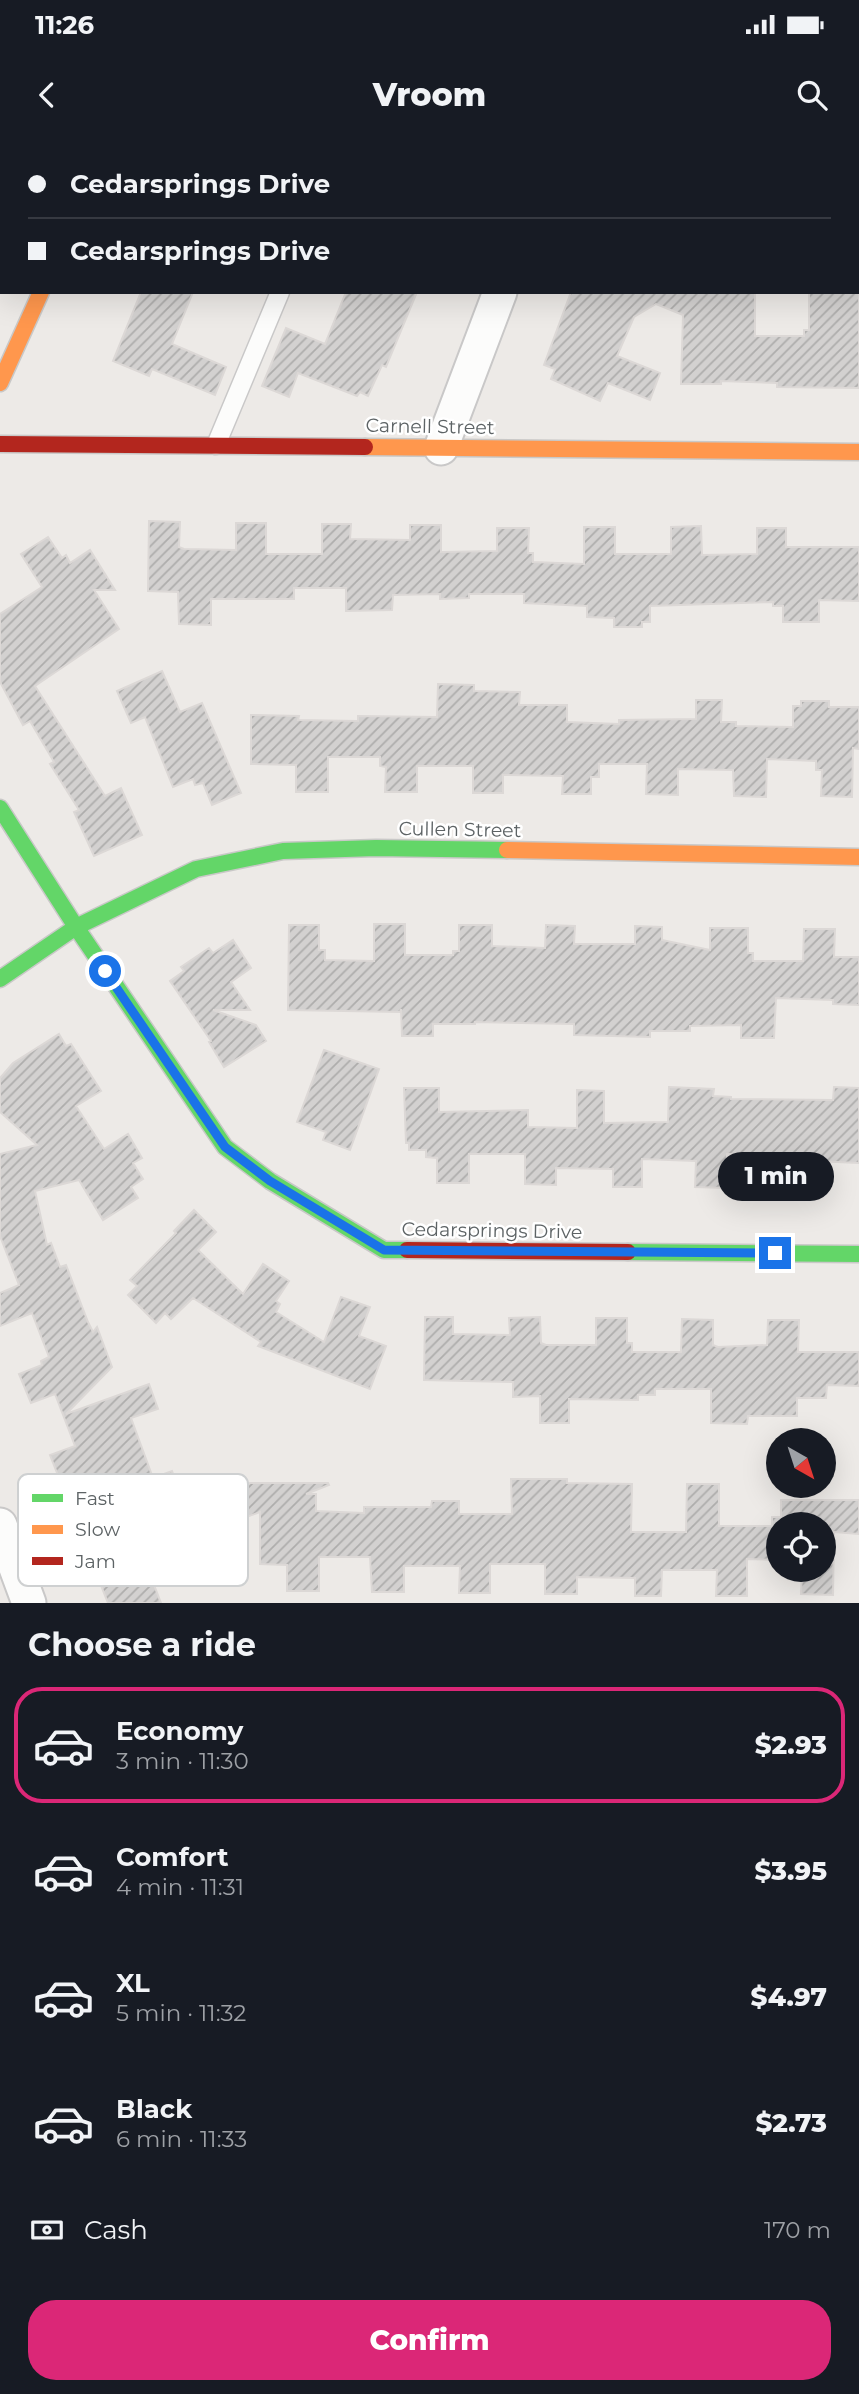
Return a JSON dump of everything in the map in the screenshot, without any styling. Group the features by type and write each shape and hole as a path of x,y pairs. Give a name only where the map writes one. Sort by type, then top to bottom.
{"street":[{"path":"0,383 40,294"},
{"path":"441,447 499,294"},
{"name":"Carnell Street","path":"0,444 859,452"},
{"name":"Cedarsprings Drive","path":"0,808 75,927 225,1147 270,1181 384,1250 859,1254"},
{"name":"Cullen Street","path":"0,979 75,927 196,869 283,850 376,848 859,857"},
{"path":"0,1525 18,1573"},
{"path":"23,1586 29,1603"}],"lane":[{"path":"216,446 279,294"}],"building":[{"path":"140,294 192,294 172,344 226,367 215,395 152,369 149,376 113,361"},
{"path":"345,294 416,294 386,367 382,365 368,396 360,392 357,396 298,373 289,397 262,386 286,328 325,344"},
{"path":"570,294 755,294 755,336 804,336 804,330 809,330 809,294 859,294 859,388 777,387 777,383 721,381 721,384 681,384 683,315 656,304 634,317 617,356 660,373 650,400 608,383 600,401 551,379 555,369 544,365"},
{"path":"149,521 180,522 179,547 184,549 236,550 236,523 266,523 266,554 322,554 322,524 351,524 350,539 410,540 410,525 441,525 441,552 497,551 497,528 529,528 528,553 533,553 533,562 584,564 584,527 615,527 615,554 671,554 671,527 701,526 702,555 757,554 757,528 786,528 786,547 859,547 859,601 819,600 819,622 783,622 783,606 773,606 773,602 650,606 650,622 642,622 642,627 614,627 614,618 587,617 587,606 524,603 524,594 469,594 469,598 440,599 440,594 393,595 392,610 346,611 346,588 294,588 294,599 211,599 211,625 179,624 178,592 148,591"},
{"path":"48,537 62,558 66,555 70,563 90,550 115,590 94,590 119,629 35,686 105,796 121,788 142,835 94,856 74,812 79,810 50,764 54,762 30,721 23,725 0,682 0,614 42,587 21,554"},
{"path":"162,671 180,712 202,703 241,793 212,805 203,783 195,785 193,779 173,787 145,717 131,723 117,691"},
{"path":"438,684 474,685 474,691 520,692 519,705 567,705 567,722 619,724 619,720 696,719 696,700 722,700 721,722 736,722 736,726 793,727 793,706 801,706 801,701 829,701 829,707 859,707 859,749 853,748 852,797 821,796 822,770 816,770 816,761 767,759 766,797 734,796 733,770 678,769 678,795 646,794 647,764 599,764 599,777 591,777 591,794 562,794 563,776 503,775 503,793 473,793 473,766 417,766 417,792 385,792 386,767 380,766 380,757 328,757 328,792 296,792 296,765 251,764 251,715 299,716 298,720 358,721 358,716 437,717"},
{"path":"374,924 405,924 405,955 453,955 453,951 459,951 459,925 492,925 492,946 545,948 546,925 575,926 574,944 635,944 635,926 662,927 662,940 710,950 710,928 748,928 748,953 753,953 753,961 803,961 804,929 835,929 834,957 859,957 859,1005 833,1004 833,1000 776,998 774,1038 741,1038 741,1025 690,1026 690,1031 650,1031 650,1037 574,1035 574,1024 475,1022 433,1024 433,1036 402,1036 401,1009 400,1012 288,1010 289,925 319,925 319,950 325,950 325,960 374,961"},
{"path":"233,940 251,968 231,982 250,1010 213,1010 256,1025 266,1041 224,1067 209,1042 211,1041 170,981 184,971 181,967 209,948 213,953"},
{"path":"59,1034 66,1046 71,1044 101,1091 76,1106 104,1149 128,1134 142,1158 133,1163 143,1179 131,1187 138,1198 103,1220 79,1180 35,1191 47,1245 51,1243 60,1267 66,1265 88,1322 93,1332 97,1327 112,1367 66,1414 149,1384 158,1409 131,1418 152,1474 57,1474 50,1455 75,1446 55,1394 31,1403 19,1374 42,1365 41,1361 49,1357 32,1313 0,1326 0,1293 19,1285 0,1236 0,1154 37,1145 0,1112 0,1078 13,1063"},
{"path":"324,1050 379,1069 350,1150 323,1140 326,1132 297,1122"},
{"path":"669,1087 714,1089 713,1096 731,1099 833,1100 834,1087 859,1088 859,1163 813,1161 813,1188 781,1188 782,1163 779,1163 779,1155 727,1154 726,1188 695,1187 696,1161 642,1159 642,1187 613,1187 613,1169 556,1168 556,1185 525,1184 525,1154 469,1154 469,1183 437,1183 437,1158 426,1157 426,1150 409,1150 409,1143 406,1143 404,1088 439,1088 439,1112 528,1110 528,1127 577,1128 577,1090 604,1091 604,1123 668,1122"},
{"path":"194,1210 216,1232 198,1250 243,1294 263,1264 289,1281 276,1301 280,1304 276,1312 324,1342 341,1297 370,1307 359,1336 386,1346 370,1389 258,1346 261,1342 193,1298 171,1319 165,1313 156,1323 128,1295 137,1286 130,1280 176,1233 174,1231"},
{"path":"425,1317 453,1317 453,1334 510,1335 509,1318 540,1317 541,1343 546,1345 596,1345 596,1318 627,1318 627,1343 632,1343 632,1352 681,1352 682,1319 713,1320 713,1345 718,1347 767,1345 768,1320 799,1320 798,1352 859,1352 859,1386 827,1385 826,1398 797,1398 797,1416 748,1416 747,1424 711,1423 711,1389 655,1389 655,1395 638,1395 638,1400 569,1399 569,1423 540,1423 540,1396 513,1397 513,1382 424,1380"},
{"path":"511,1479 567,1479 567,1483 632,1484 631,1532 686,1532 687,1484 719,1484 719,1526 766,1526 766,1560 747,1559 747,1596 716,1596 717,1570 662,1570 661,1596 635,1596 635,1578 577,1577 577,1594 545,1594 545,1564 490,1564 490,1593 459,1593 460,1566 404,1566 404,1592 372,1592 370,1557 319,1557 319,1591 287,1591 287,1565 260,1564 260,1512 248,1516 248,1484 328,1483 329,1485 306,1494 316,1494 316,1511 364,1513 364,1507 431,1507 432,1501 459,1501 459,1514 512,1514"},
{"path":"781,1500 859,1500 859,1534 836,1532 836,1512 781,1512"},
{"path":"802,1582 833,1582 833,1595 801,1594"},
{"path":"101,1586 154,1586 161,1603 108,1603"}],"traffic: fast":[{"path":"0,808 76,927 225,1147 270,1181 384,1250 407,1250"},
{"path":"0,979 76,927 196,869 283,851 376,848 507,850"},
{"path":"628,1252 859,1254"}],"traffic: slow":[{"path":"0,383 40,294"},
{"path":"365,447 859,452"},
{"path":"507,850 859,857"}],"traffic: jam":[{"path":"0,444 365,447"},
{"path":"407,1250 628,1252"}],"route":[{"path":"105,971 225,1147 270,1181 384,1250 775,1253"}]}
